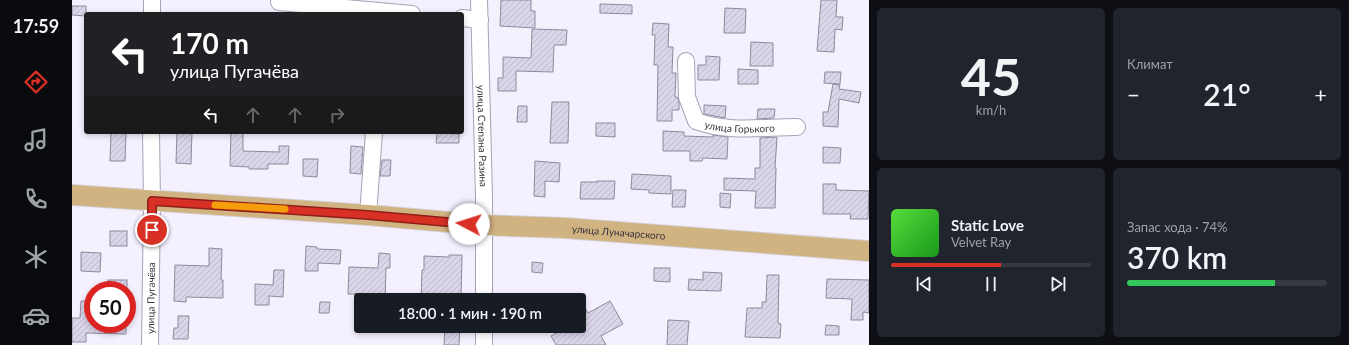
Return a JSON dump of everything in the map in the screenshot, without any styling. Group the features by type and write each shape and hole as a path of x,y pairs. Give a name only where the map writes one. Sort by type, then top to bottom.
{"main road":[{"name":"улица Луначарского","path":"72,195 368,215 484,225 565,228 869,251"}],"street":[{"path":"152,0 152,12"},
{"name":"улица Степана Разина","path":"479,0 484,293"},
{"path":"279,2 373,12"},
{"path":"464,18 480,20"},
{"name":"улица Горького","path":"686,61 687,97 696,121 706,125 723,128 797,127"},
{"name":"улица Пугачёва","path":"150,345 152,134"},
{"path":"368,215 374,134"},
{"path":"484,333 484,345"}],"building":[{"path":"501,0 531,0 531,11 535,11 535,28 500,26"},
{"path":"821,0 837,0 836,17 843,17 842,30 835,29 834,52 817,51"},
{"path":"600,4 632,5 632,14 600,13"},
{"path":"72,6 86,6 84,16 72,15"},
{"path":"725,8 746,9 745,33 724,33"},
{"path":"653,23 669,24 668,47 673,47 672,73 676,73 675,97 677,97 679,102 679,110 672,110 672,121 657,121 658,65 654,65 655,35 652,35"},
{"path":"532,29 567,30 566,45 554,45 553,72 516,71 516,91 498,91 498,78 503,78 503,57 531,58"},
{"path":"751,42 773,43 773,66 750,66"},
{"path":"706,56 720,57 719,80 698,80 698,65 706,65"},
{"path":"738,69 758,70 758,84 738,84"},
{"path":"825,72 841,72 840,84 824,83"},
{"path":"833,84 840,85 839,89 861,92 859,103 839,99 838,127 823,126 823,112 828,112"},
{"path":"552,102 569,102 568,143 550,143"},
{"path":"704,105 726,106 725,118 704,114"},
{"path":"518,106 527,106 527,122 517,122"},
{"path":"758,109 775,109 774,118 757,119"},
{"path":"596,123 615,123 615,137 596,136"},
{"path":"663,131 684,132 684,136 713,137 713,135 728,137 727,159 703,158 702,161 690,161 690,151 663,151"},
{"path":"111,134 126,134 125,161 110,161"},
{"path":"177,134 192,134 191,164 176,163"},
{"path":"231,134 243,134 243,151 279,152 279,146 289,146 288,164 268,164 268,169 249,169 249,167 230,166"},
{"path":"437,134 459,134 459,143 436,143"},
{"path":"777,137 775,208 755,208 756,191 724,190 724,178 755,179 755,168 760,168 760,138"},
{"path":"351,146 363,147 361,174 350,173"},
{"path":"823,147 841,148 840,163 823,163"},
{"path":"303,159 318,159 317,177 303,176"},
{"path":"382,160 391,160 390,176 380,176"},
{"path":"535,161 560,163 559,182 545,181 545,197 534,196"},
{"path":"632,174 671,176 671,194 649,193 649,190 631,189"},
{"path":"615,181 614,199 580,199 581,182"},
{"path":"823,184 836,184 836,190 869,191 868,219 850,219 851,214 823,214"},
{"path":"673,190 686,190 685,207 672,207"},
{"path":"720,193 731,194 730,208 720,207"},
{"path":"110,231 127,231 127,246 110,246"},
{"path":"306,246 317,247 317,249 341,250 340,264 318,263 318,271 305,271"},
{"path":"209,248 222,249 221,280 223,280 223,298 186,297 186,302 174,301 175,265 209,266"},
{"path":"81,252 101,253 100,272 81,271"},
{"path":"379,253 390,254 390,268 386,268 385,293 348,294 349,267 378,268"},
{"path":"449,255 462,255 461,293 421,293 424,256 449,257"},
{"path":"532,262 543,263 542,273 532,272"},
{"path":"654,268 670,268 670,282 654,281"},
{"path":"274,270 284,270 283,297 269,296 269,305 255,305 255,284 273,285"},
{"path":"703,272 722,273 721,291 688,290 689,279 703,280"},
{"path":"767,275 779,275 778,323 781,324 780,338 745,337 747,308 762,308 762,302 766,302"},
{"path":"827,279 869,280 869,313 863,312 863,320 851,320 852,299 826,298"},
{"path":"108,280 127,280 127,281"},
{"path":"81,301 84,301 84,333 86,333 86,342 72,342 72,318 80,318"},
{"path":"610,301 623,324 601,336 606,345 556,345 551,336 557,333 586,333 586,310 588,313"},
{"path":"320,302 330,302 329,313 319,313"},
{"path":"178,316 189,316 188,339 173,339 174,328 178,328"},
{"path":"668,320 689,321 687,345 667,345"},
{"path":"826,325 839,326 839,335 825,335"},
{"path":"86,333 126,333 126,334"},
{"path":"445,333 460,333 459,345 444,345"}],"slow traffic":[{"path":"215,205 285,209"}],"route":[{"path":"152,230 152,201 368,215 469,224"}]}
